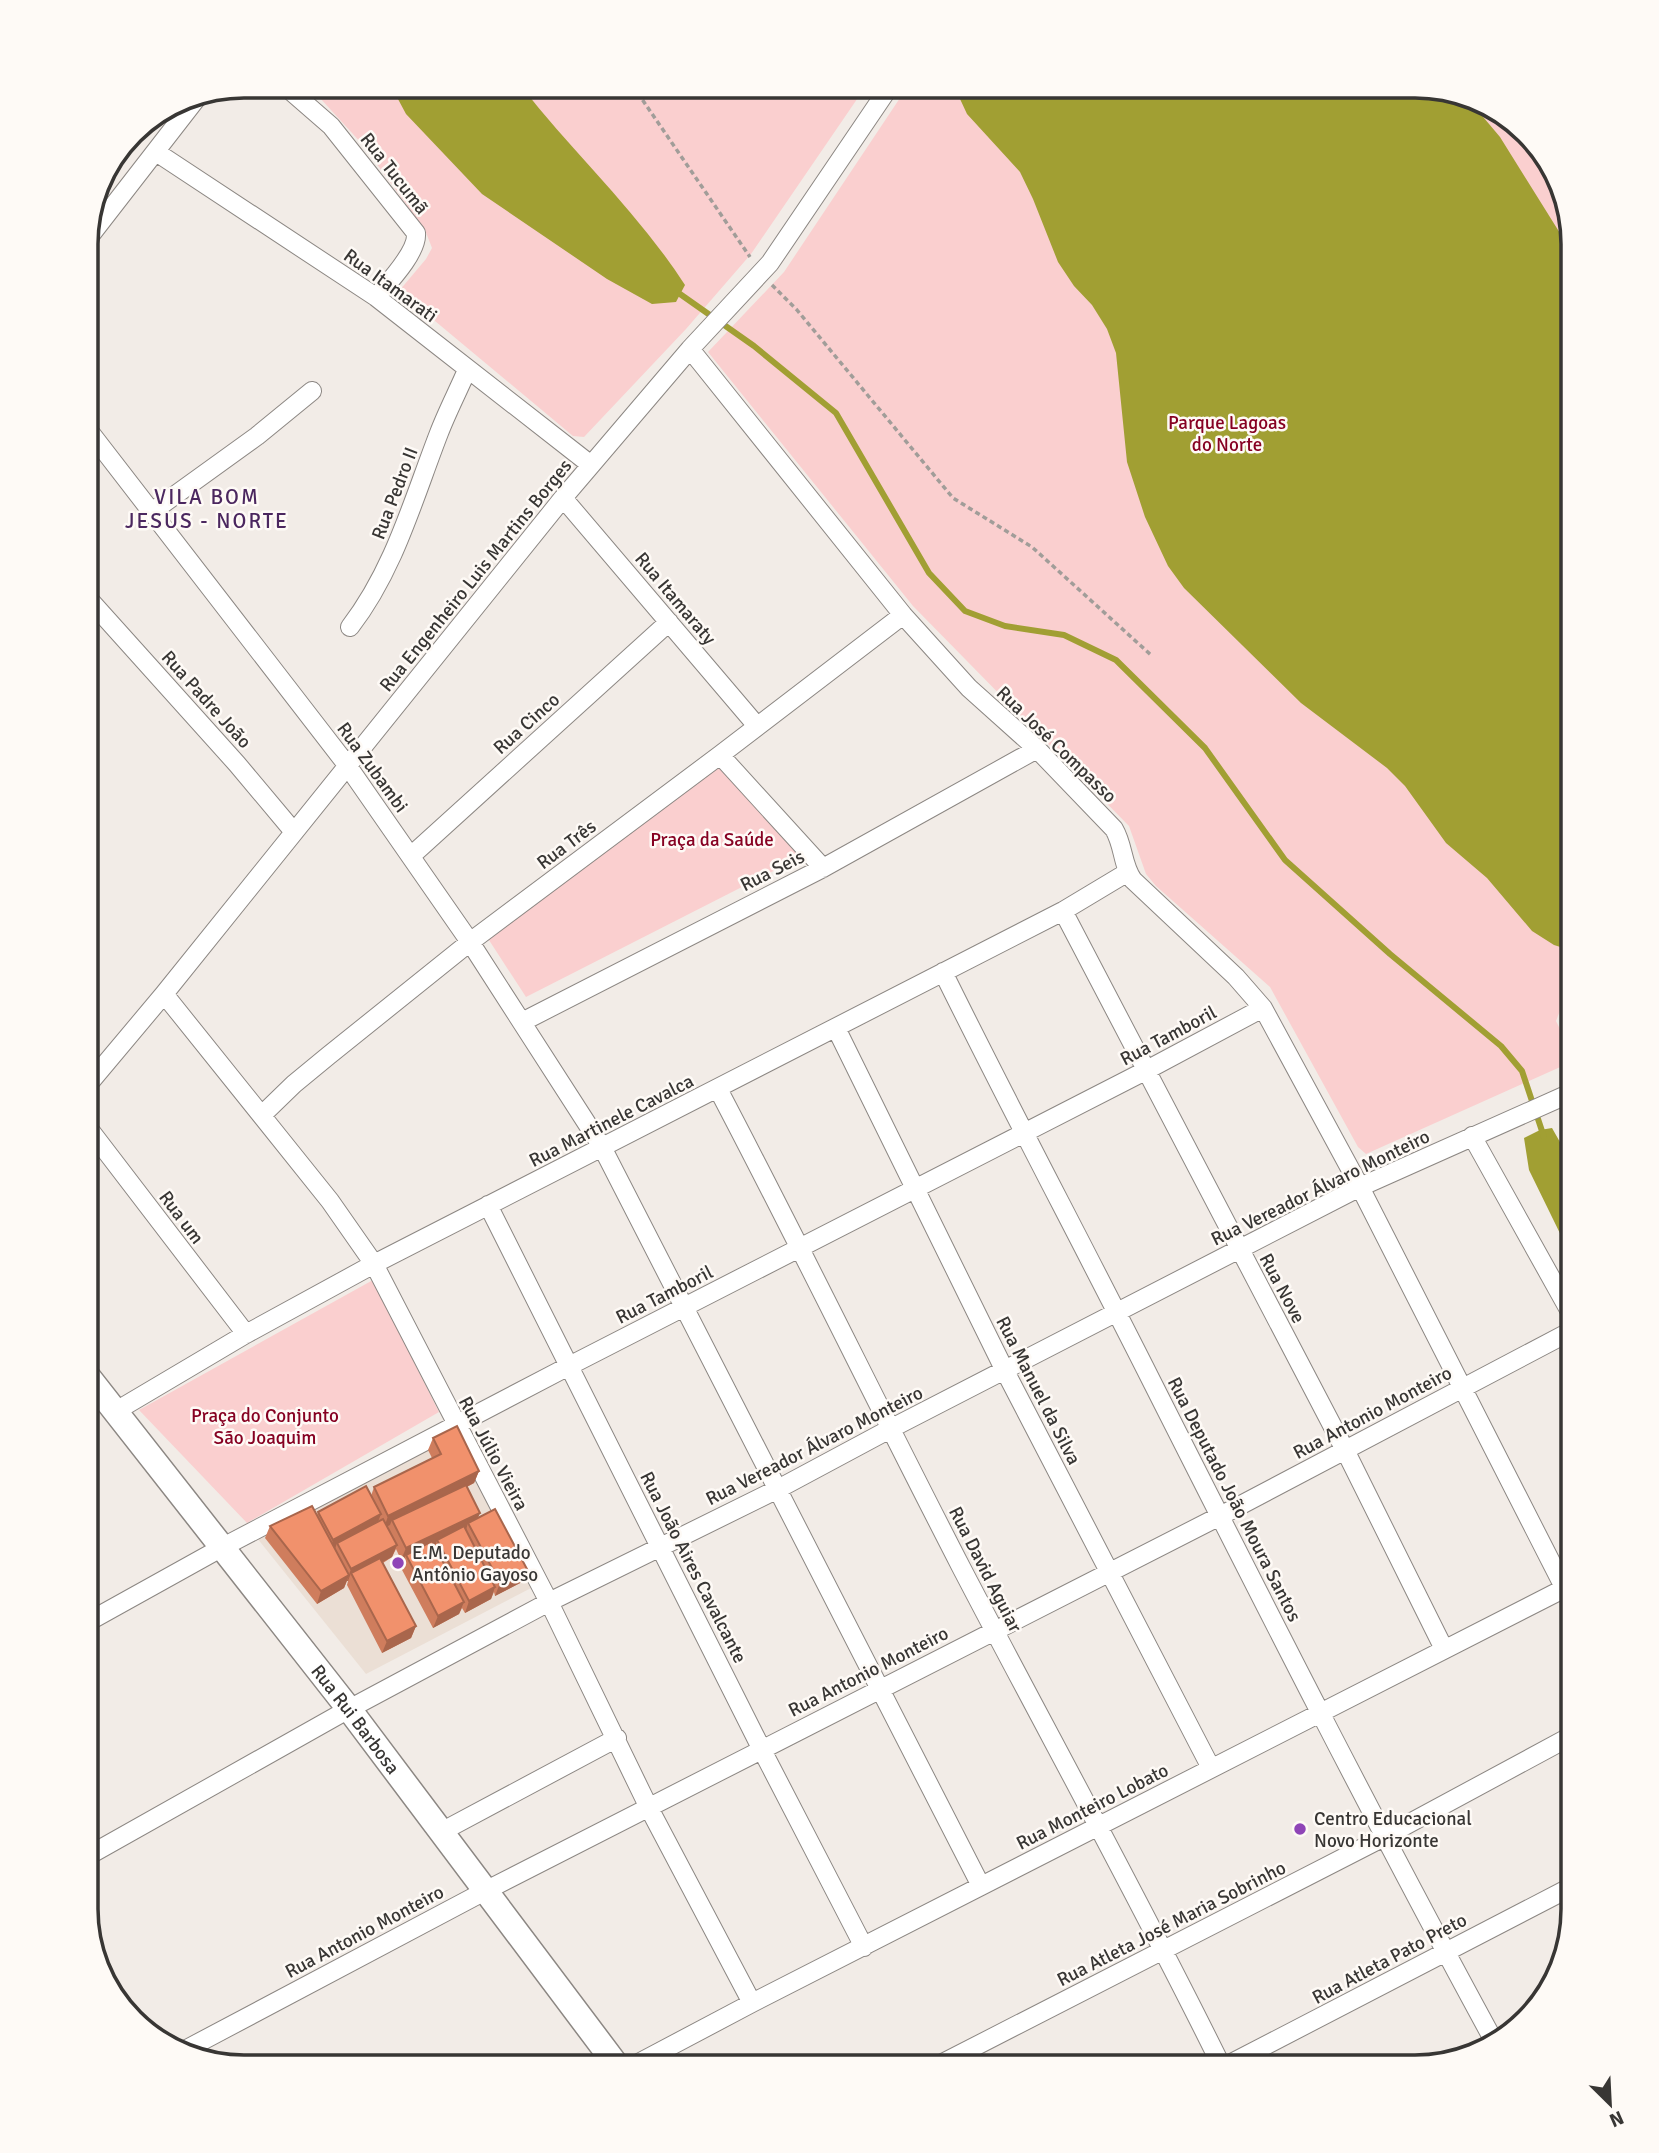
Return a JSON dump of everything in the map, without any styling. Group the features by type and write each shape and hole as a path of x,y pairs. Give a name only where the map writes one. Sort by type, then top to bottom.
{"street":[{"name":"Rua Tucumã","path":"299,98 331,126 415,233 416,241 412,251 376,297"},
{"name":"Rua Engenheiro Luis Martins Borges","path":"98,1073 563,498 696,342 770,264 882,98"},
{"path":"99,224 189,109"},
{"name":"Rua Itamarati","path":"156,152 376,297 591,465"},
{"name":"Rua José Compasso","path":"696,342 903,615 969,688 1037,748 1114,829 1121,842 1128,872 1140,887 1237,977 1263,1008 1360,1186"},
{"name":"Rua Pedro II","path":"350,627 376,590 467,370"},
{"path":"153,511 257,436 312,391"},
{"name":"Rua Zubambi","path":"98,442 347,765 470,942 602,1147 981,1886"},
{"name":"Rua Itamaraty","path":"563,498 757,726"},
{"name":"Rua Padre João","path":"98,609 237,764 294,832"},
{"name":"Rua Três","path":"262,1115 293,1084 470,942 903,615"},
{"name":"Rua Cinco","path":"411,856 669,622"},
{"name":"Rua Seis","path":"522,1022 823,868 1037,748"},
{"path":"720,755 823,868"},
{"name":"Rua Martinele Cavalca","path":"116,1410 246,1334 374,1264 1063,911 1128,872"},
{"name":"Rua Nove","path":"1063,911 1345,1450 1444,1649"},
{"name":"Rua Deputado João Moura Santos","path":"943,972 1022,1133 1117,1313 1320,1714 1490,2034"},
{"name":"Rua Júlio Vieira","path":"164,993 330,1201 374,1264 549,1602 649,1808 752,2003"},
{"name":"Rua Tamboril","path":"98,1616 221,1548 456,1425 1263,1008"},
{"name":"Rua Manuel da Silva","path":"836,1028 1004,1371 1212,1768"},
{"name":"Rua David Aguiar","path":"718,1088 801,1247 890,1429 1217,2055"},
{"name":"Rua Vereador Álvaro Monteiro","path":"98,1850 349,1709 549,1602 778,1489 1360,1186 1561,1097"},
{"path":"1472,1136 1561,1295"},
{"name":"Rua um","path":"98,1141 246,1334"},
{"path":"1360,1186 1462,1388 1561,1572"},
{"name":"Rua João Aires Cavalcante","path":"488,1205 864,1947"},
{"name":"Rua Antonio Monteiro","path":"193,2046 485,1891 1220,1516 1561,1336"},
{"name":"Rua Rui Barbosa","path":"98,1390 349,1709 609,2055"},
{"name":"Rua Monteiro Lobato","path":"654,2055 1561,1591"},
{"path":"441,1832 617,1738"},
{"name":"Rua Atleta José Maria Sobrinho","path":"958,2055 1384,1837 1561,1741"},
{"name":"Rua Atleta Pato Preto","path":"1246,2055 1561,1892"}],"path":[{"path":"640,98 761,273 797,310 953,498 1032,547 1150,655"}],"shaded area":[{"path":"397,98 531,98 667,258 685,285 676,302 652,304 607,279 482,194 406,114"},
{"path":"960,98 1424,98 1471,109 1481,114 1500,137 1561,235 1561,947 1532,931 1487,878 1446,843 1405,786 1387,768 1301,703 1184,588 1168,566 1145,517 1127,462 1116,353 1107,329 1058,262 1020,172 967,114"},
{"path":"1552,1128 1561,1144 1561,1235 1529,1170 1524,1138 1540,1130"},
{"name":"E.M. Deputado Antônio Gayoso","path":"452,1437 533,1587 366,1674 257,1538"}],"green space":[{"path":"320,98 858,98 751,254 686,329 584,437 573,436 399,291 432,248 425,230 363,145"},
{"name":"Parque Lagoas do Norte","path":"900,98 1424,98 1471,109 1496,123 1525,148 1546,180 1553,197 1561,235 1561,1008 1556,1021 1561,1031 1561,1067 1366,1154 1358,1147 1270,987 1156,886 1146,874 1129,826 913,606 708,352 784,272"},
{"name":"Praça da Saúde","path":"720,762 801,857 526,997 487,937"},
{"name":"Praça do Conjunto São Joaquim","path":"373,1280 439,1412 247,1523 139,1410"}],"building":[{"path":"457,1426 479,1471 388,1516 374,1487 441,1454 433,1438"},
{"path":"466,1485 480,1513 406,1548 392,1520"},
{"path":"366,1486 381,1514 333,1540 318,1512"},
{"path":"312,1506 349,1575 321,1591 270,1526"},
{"path":"495,1509 527,1569 500,1583 468,1523"},
{"path":"383,1519 397,1545 351,1569 337,1543"},
{"path":"464,1526 495,1587 469,1601 437,1540"},
{"path":"432,1541 464,1602 438,1616 406,1555"},
{"path":"380,1558 416,1626 387,1641 351,1573"}],"waterway":[{"path":"680,294 754,346 836,413 929,573 965,611 1005,626 1064,635 1116,660 1205,748 1285,860 1390,954 1501,1046 1522,1071 1544,1137"}],"place":[{"name":"E.M. Deputado Antônio Gayoso","path":"398,1563"},
{"name":"Centro Educacional Novo Horizonte","path":"1300,1829"}],"district":[{"name":"VILA BOM JESUS - NORTE","path":"207,509"}]}
